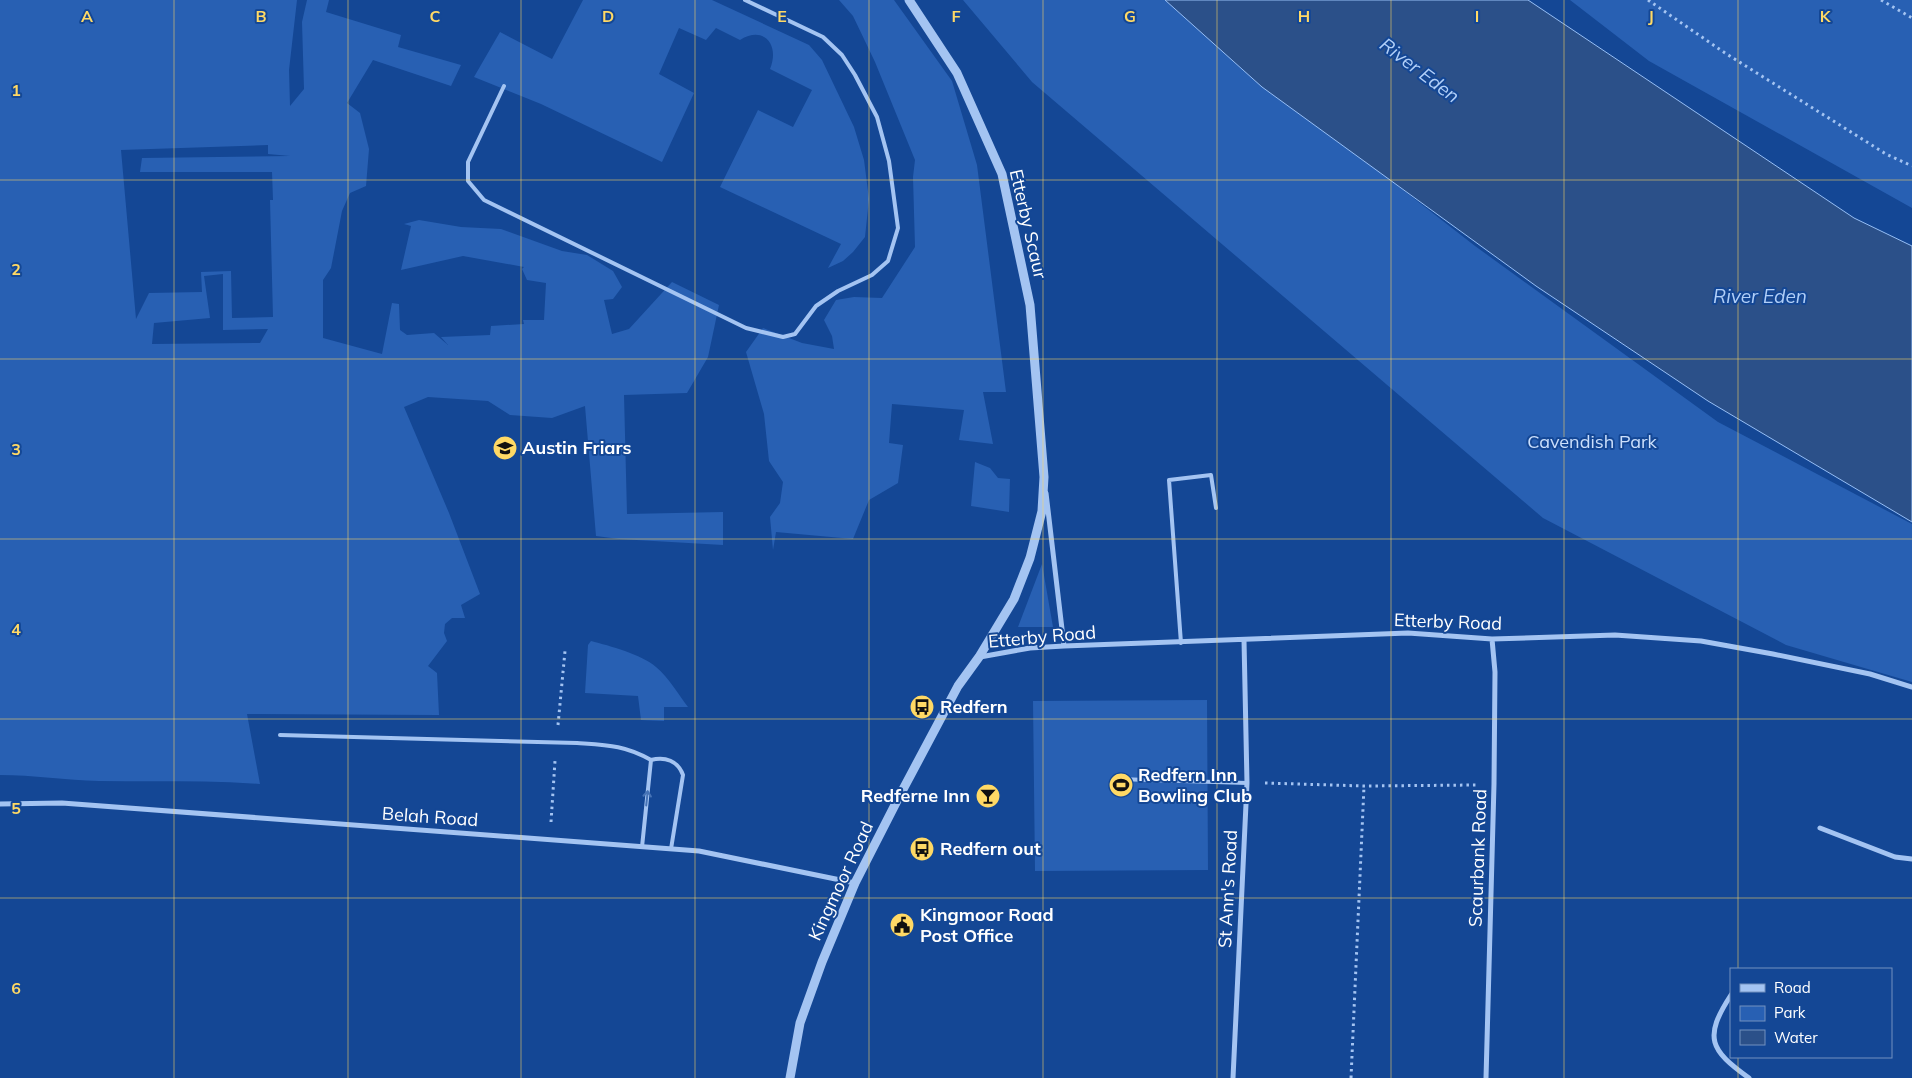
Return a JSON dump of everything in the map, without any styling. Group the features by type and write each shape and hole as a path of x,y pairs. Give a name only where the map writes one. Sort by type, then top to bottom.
{"street":[{"name":"Etterby Scaur","path":"909,0 957,73 1002,174 1030,305 1044,477 1064,646"},
{"name":"Etterby Scaur","path":"979,657 1014,598 1030,558 1042,511 1044,477"},
{"name":"Etterby Road","path":"979,657 1030,648 1064,646 1408,633 1492,639 1615,635 1701,641 1851,670 1912,687"},
{"name":"Scaurbank Road","path":"1486,1078 1494,784 1495,672 1492,639"},
{"name":"St Ann's Road","path":"1233,1078 1247,782 1244,640"},
{"name":"Kingmoor Road","path":"790,1078 800,1023 822,962 855,883 954,694 979,657"},
{"name":"Belah Road","path":"0,804 62,803 699,851 855,883"},
{"path":"1820,828 1895,857 1912,859"},
{"path":"1730,997 1715,1022 1714,1037 1717,1051 1729,1064 1749,1078"}],"lane":[{"path":"504,86 468,162 468,180 484,200 746,328 783,337 795,334 816,306 838,291 872,275 888,260 898,228 890,161 877,116 842,55 823,37 745,0"},
{"path":"1181,643 1169,480 1211,475 1216,508"},
{"path":"280,735 577,743 616,746 634,750 651,760 658,758 673,762 684,775 671,849"},
{"path":"642,847 651,760"},
{"path":"1117,779 1247,782"}],"path":[{"path":"1648,0 1733,59 1886,154 1912,166"},
{"path":"1881,0 1912,18"},
{"path":"1247,782 1364,786 1494,784"},
{"path":"1351,1078 1364,786"}],"green space":[{"path":"0,0 297,0 289,70 290,106 304,89 302,22 307,0 329,0 326,12 401,35 398,47 461,65 451,86 373,60 347,103 360,113 369,149 366,186 350,193 342,211 331,268 323,280 323,338 382,354 392,303 399,304 400,330 407,335 434,333 448,345 441,337 490,335 491,326 524,324 523,320 544,320 546,283 527,280 522,269 524,267 463,256 401,270 411,226 404,224 419,220 461,227 501,229 562,251 587,255 613,271 622,287 613,299 604,300 612,334 629,329 672,282 719,305 708,357 687,393 624,395 627,514 723,512 723,545 596,536 585,406 552,418 510,415 488,401 428,397 404,407 449,513 480,594 461,605 465,618 452,618 445,624 444,633 447,641 428,666 437,673 439,715 247,714 260,784 99,781 0,775","holes":["268,145 268,154 290,156 142,158 140,172 272,172 273,200 270,200 273,317 232,318 231,271 201,272 202,292 149,293 136,319 121,150","223,274 223,330 268,329 260,343 152,344 154,323 210,318 204,276"]},
{"path":"583,0 712,0 809,45 822,60 854,127 864,160 869,199 865,237 853,252 843,261 828,268 841,244 720,187 758,110 793,127 812,90 770,69 773,52 768,40 763,36 749,36 740,40 716,28 706,40 679,28 659,74 694,93 662,162 541,104 474,77 500,32 552,59"},
{"path":"839,0 894,0 952,81 977,165 1006,392 983,392 993,444 959,440 964,410 892,404 889,443 903,445 898,483 869,500 853,539 776,532 773,550 770,517 780,503 783,482 769,461 764,414 746,352 763,328 802,343 834,349 832,336 824,320 836,300 854,297 882,298 915,247 913,177 915,160 875,62 853,16"},
{"name":"Cavendish Park","path":"963,0 1175,0 1239,62 1475,246 1718,422 1912,524 1912,682 1786,645 1543,518 1032,82"},
{"path":"1570,0 1912,0 1912,208 1649,61"},
{"path":"975,462 990,468 998,478 1010,479 1009,512 971,506"},
{"path":"1042,564 1053,627 1018,627"},
{"path":"591,641 625,651 650,662 665,676 688,707 664,707 664,721 641,720 638,696 585,693 588,645"},
{"name":"Redfern Inn Bowling Club","path":"1207,700 1208,870 1035,871 1033,701"}],"water":[{"name":"River Eden","path":"1165,0 1528,0 1854,218 1912,246 1912,522 1708,401 1536,286 1262,87"}],"place":[{"name":"Austin Friars","path":"505,448"},
{"name":"Redfern","path":"922,707"},
{"name":"Redfern Inn Bowling Club","path":"1121,785"},
{"name":"Redferne Inn","path":"988,796"},
{"name":"Redfern out","path":"922,849"},
{"name":"Kingmoor Road Post Office","path":"902,925"}]}
